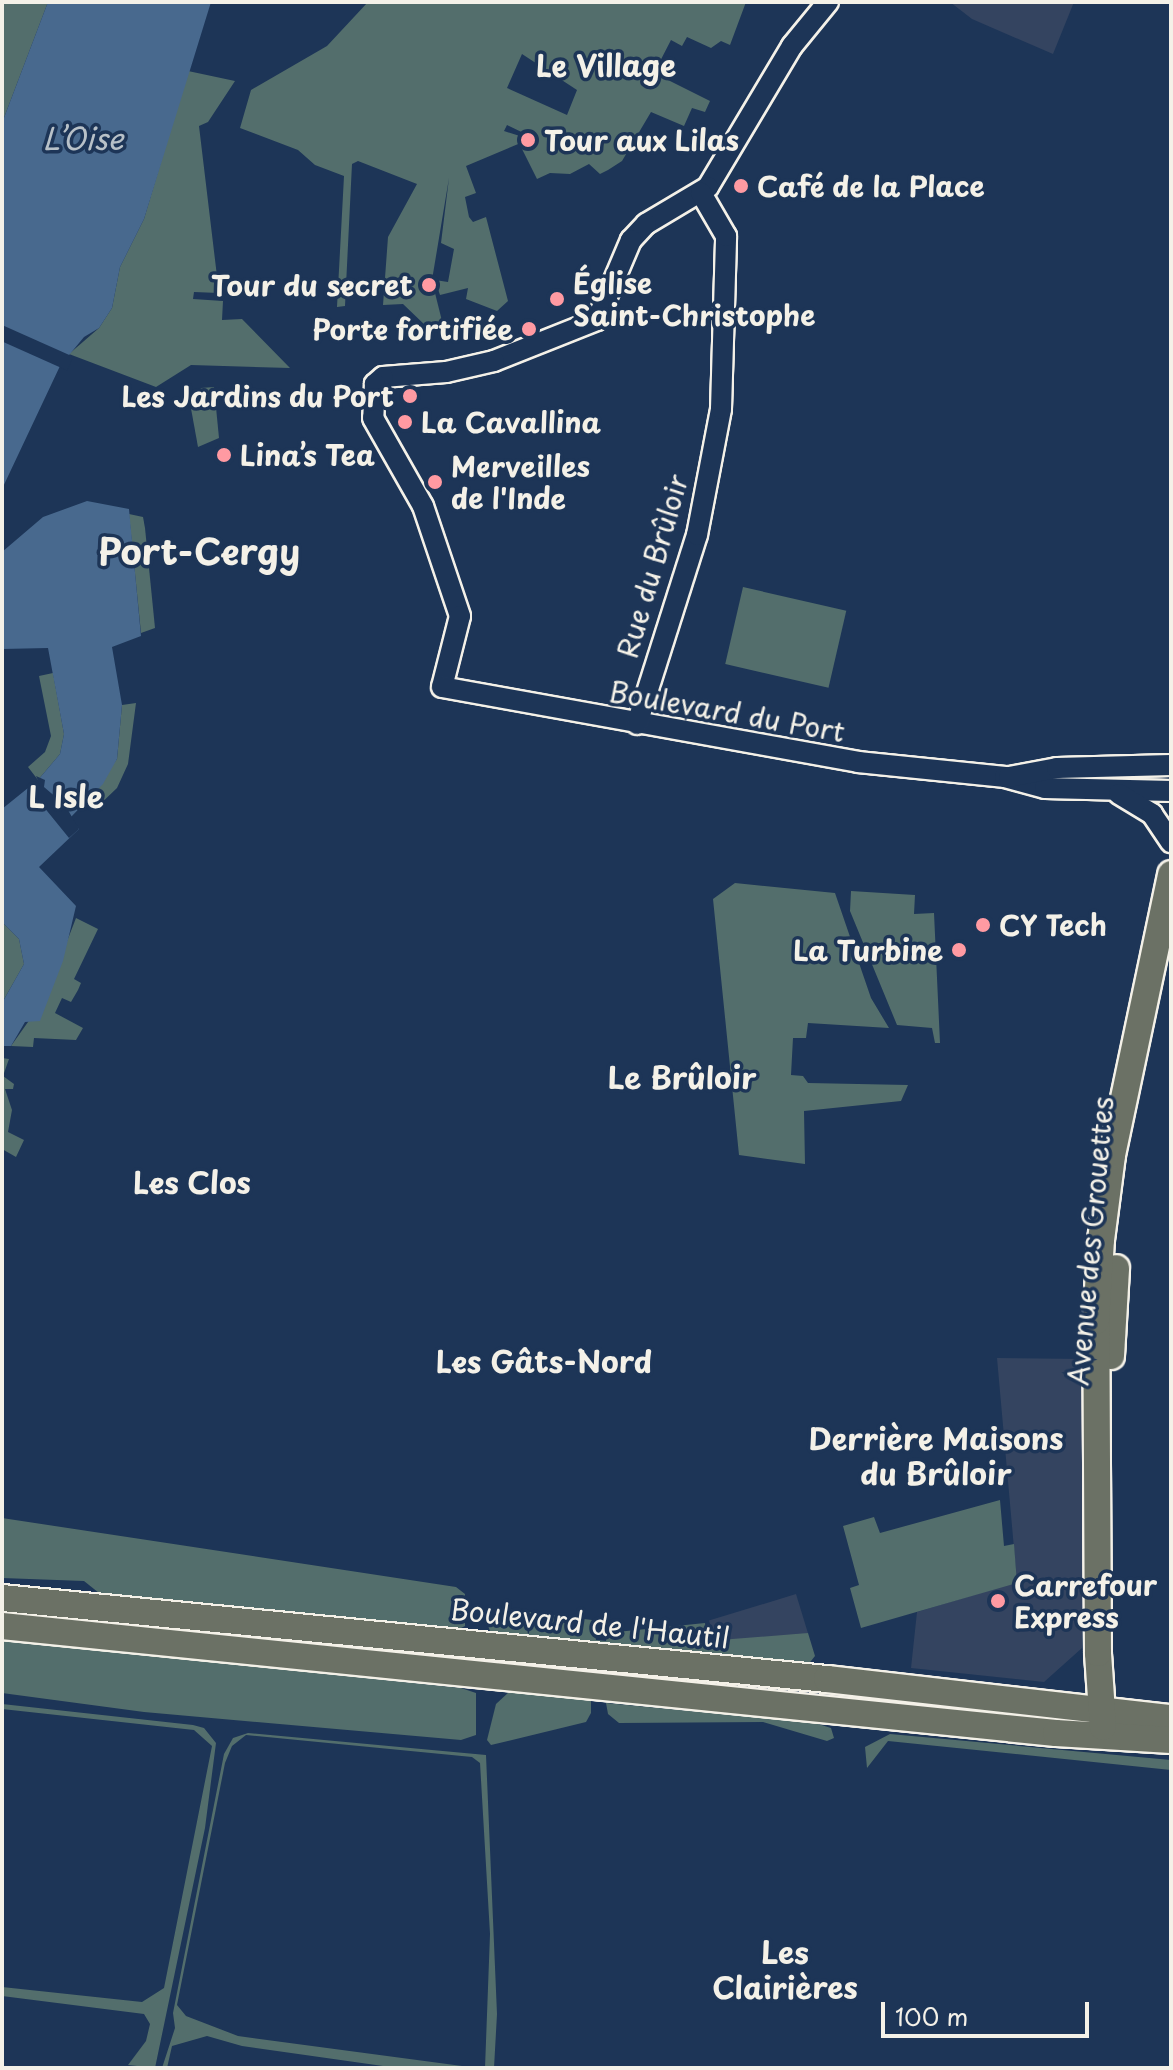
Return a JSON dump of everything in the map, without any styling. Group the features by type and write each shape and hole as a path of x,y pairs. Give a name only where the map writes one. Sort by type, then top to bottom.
{"main road":[{"name":"Avenue des Grouettes","path":"1111,1712 1098,1653 1096,1310 1101,1240 1112,1155 1171,874"},
{"name":"Avenue des Grouettes","path":"1111,1712 1109,1370 1125,1149 1171,920"},
{"name":"Boulevard de l'Hautil","path":"2,1598 827,1679 1171,1718"},
{"path":"2,1626 1056,1733 1111,1712"},
{"path":"1040,1703 1074,1690 1098,1653"},
{"path":"660,1693 726,1690 806,1697 827,1679"},
{"path":"838,1711 930,1690"},
{"name":"Boulevard de l'Hautil","path":"1111,1712 1171,1740"}],"street":[{"path":"701,193 792,46 828,2"},
{"name":"Boulevard du Port","path":"701,193 646,224 631,240 597,320 508,357 446,372 383,377 371,394 373,418 423,506 460,616 442,687 858,762 1005,777 1045,788 1171,791"},
{"name":"Rue du Brûloir","path":"637,724 697,535 717,432 727,319 722,226 701,193"},
{"name":"Boulevard du Port","path":"1005,777 1057,768 1171,765"},
{"path":"1115,792 1152,814 1171,842"}],"shaded area":[{"path":"950,2 1074,2 1053,54 972,19"},
{"path":"997,1358 1084,1359 1082,1648 1044,1682 911,1668 917,1612 1017,1582"},
{"path":"796,1594 808,1633 721,1660 709,1621"}],"green space":[{"path":"2,2 48,2 2,123"},
{"path":"368,2 746,2 730,45 721,41 711,48 687,37 682,46 671,40 654,73 710,101 705,112 692,108 684,126 651,112 622,161 608,170 600,174 589,164 570,174 550,173 537,179 520,145 530,145 534,138 507,125 504,131 523,137 523,142 466,166 476,193 465,197 469,217 473,222 486,217 508,301 497,311 466,299 468,288 440,295 435,280 448,282 454,249 441,243 449,178 432,280 423,285 427,291 434,289 442,321 427,327 403,304 383,305 388,237 417,184 358,161 352,164 345,306 337,307 344,176 315,165 298,150 240,128 251,90 327,46","holes":["522,54 577,90 567,115 507,88"]},
{"path":"188,71 235,81 208,122 199,126 219,293 194,292 193,299 223,301 222,320 242,319 290,368 191,365 156,387 69,354 99,328 112,308 120,267 144,219"},
{"path":"214,387 219,438 198,447 190,403 201,388"},
{"path":"129,514 143,517 145,528 155,628 141,633"},
{"path":"743,587 846,611 829,688 725,664"},
{"path":"53,673 64,734 60,754 38,780 28,767 45,752 51,736 39,676"},
{"path":"136,703 128,764 117,788 94,810 83,805 117,759 122,705"},
{"path":"735,883 835,893 871,998 889,1028 808,1023 806,1038 793,1038 791,1075 803,1076 808,1083 908,1085 901,1101 804,1111 805,1164 739,1155 713,899"},
{"path":"851,891 915,895 914,914 934,913 940,1043 935,1043 932,1028 897,1025 850,911"},
{"path":"76,918 98,929 74,979 81,983 78,990 71,1002 62,998 55,1013 83,1028 76,1040 34,1038 33,1047 11,1046 45,998"},
{"path":"2,922 19,939 24,964 2,1003"},
{"path":"2,1058 9,1059 3,1076 14,1084 13,1089 5,1089 12,1110 8,1132 24,1140 16,1157 2,1149"},
{"path":"1000,1500 1004,1546 1014,1544 1017,1583 861,1628 850,1588 859,1585 843,1526 874,1517 880,1533"},
{"path":"2,1518 456,1587 465,1594 465,1626 457,1630 104,1597 84,1581 2,1578"},
{"path":"498,1608 592,1620 596,1640 606,1641 607,1633 705,1623 707,1641 808,1633 815,1656 807,1666 491,1634 484,1614"},
{"path":"108,1622 455,1653 811,1688 651,1681"},
{"path":"2,1640 461,1688 476,1693 476,1735 461,1740 144,1712 2,1693"},
{"path":"509,1692 591,1699 591,1713 586,1722 491,1745 487,1740 496,1704"},
{"path":"606,1703 815,1723 831,1728 834,1738 827,1741 763,1722 619,1723 608,1714"},
{"path":"2,1704 193,1725 204,1728 216,1743 205,1828 155,2068 128,2065 146,2041 150,2024 144,2014 2,1996 2,1987 142,2002 164,1988 212,1746 194,1730 2,1709"},
{"path":"248,1733 486,1755 497,2014 494,2068 485,2068 490,1934 480,1763 472,1757 246,1735 232,1746 225,1763 177,2005 186,2016 238,2036 477,2068 397,2068 242,2046 207,2036 172,2046 167,2068 162,2068 175,2028 173,2013 224,1754 233,1738"},
{"path":"890,1734 1171,1760 1171,1770 888,1741 867,1768 865,1747"}],"water":[{"name":"L’Oise","path":"48,2 211,2 144,219 120,267 112,308 99,328 84,337 60,366 2,489 2,123"},
{"name":"Port-Cergy","path":"87,501 129,509 141,636 112,647 122,705 117,759 103,784 70,818 79,829 39,867 76,906 63,961 40,1021 25,1022 11,1046 2,1046 2,1003 24,964 19,939 2,922 2,809 28,788 34,795 44,787 38,780 60,754 64,734 48,648 2,649 2,552 43,517"}],"pier":[{"path":"2,325 73,357 67,370 2,341"},
{"path":"36,776 45,780 44,787 65,805 79,829 69,838 26,785 33,791 40,785"}],"place":[{"name":"Tour aux Lilas","path":"528,140"},
{"name":"Café de la Place","path":"741,186"},
{"name":"Tour du secret","path":"429,285"},
{"name":"Église Saint-Christophe","path":"557,299"},
{"name":"Porte fortifiée","path":"529,329"},
{"name":"Les Jardins du Port","path":"410,396"},
{"name":"La Cavallina","path":"405,422"},
{"name":"Lina’s Tea","path":"224,455"},
{"name":"Merveilles de l'Inde","path":"435,482"},
{"name":"CY Tech","path":"983,925"},
{"name":"La Turbine","path":"959,950"},
{"name":"Carrefour Express","path":"998,1601"}],"district":[{"name":"Le Village","path":"606,65"},
{"name":"Port-Cergy","path":"199,551"},
{"name":"L Isle","path":"66,796"},
{"name":"Le Brûloir","path":"682,1077"},
{"name":"Les Clos","path":"192,1182"},
{"name":"Les Gâts-Nord","path":"544,1361"},
{"name":"Derrière Maisons du Brûloir","path":"936,1455"},
{"name":"Les Clairières","path":"785,1969"}]}
